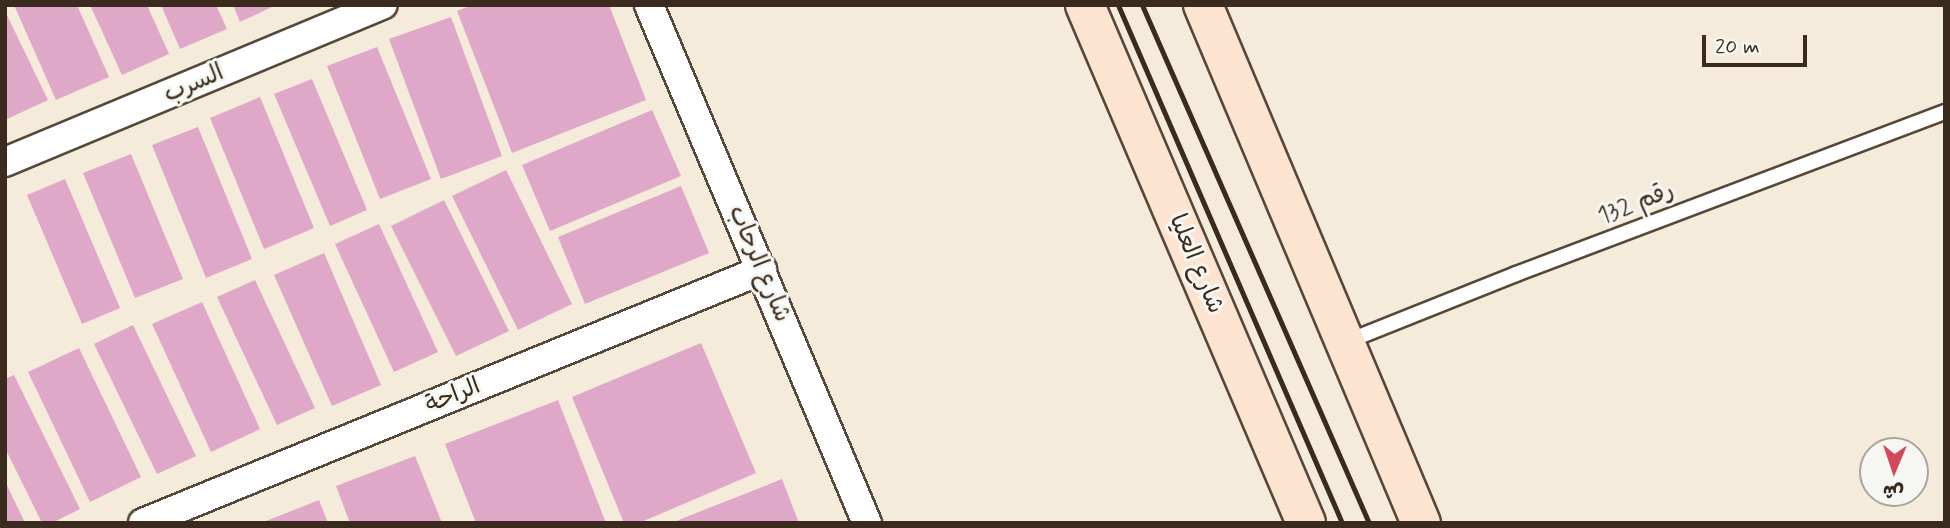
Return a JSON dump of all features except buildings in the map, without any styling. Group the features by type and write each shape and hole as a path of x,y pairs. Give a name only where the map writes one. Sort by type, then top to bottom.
{"main road":[{"name":"شارع العليا","path":"1085,5 1306,523"},
{"path":"1203,5 1421,523"}],"street":[{"name":"السرب","path":"5,162 383,5"},
{"name":"شارع الرحاب","path":"649,5 867,523"},
{"name":"الراحة","path":"143,523 762,270"}],"lane":[{"name":"رقم 132","path":"1346,342 1516,274 1945,112"}],"railway":[{"path":"1118,5 1342,523"},
{"path":"1142,5 1369,523"}]}
